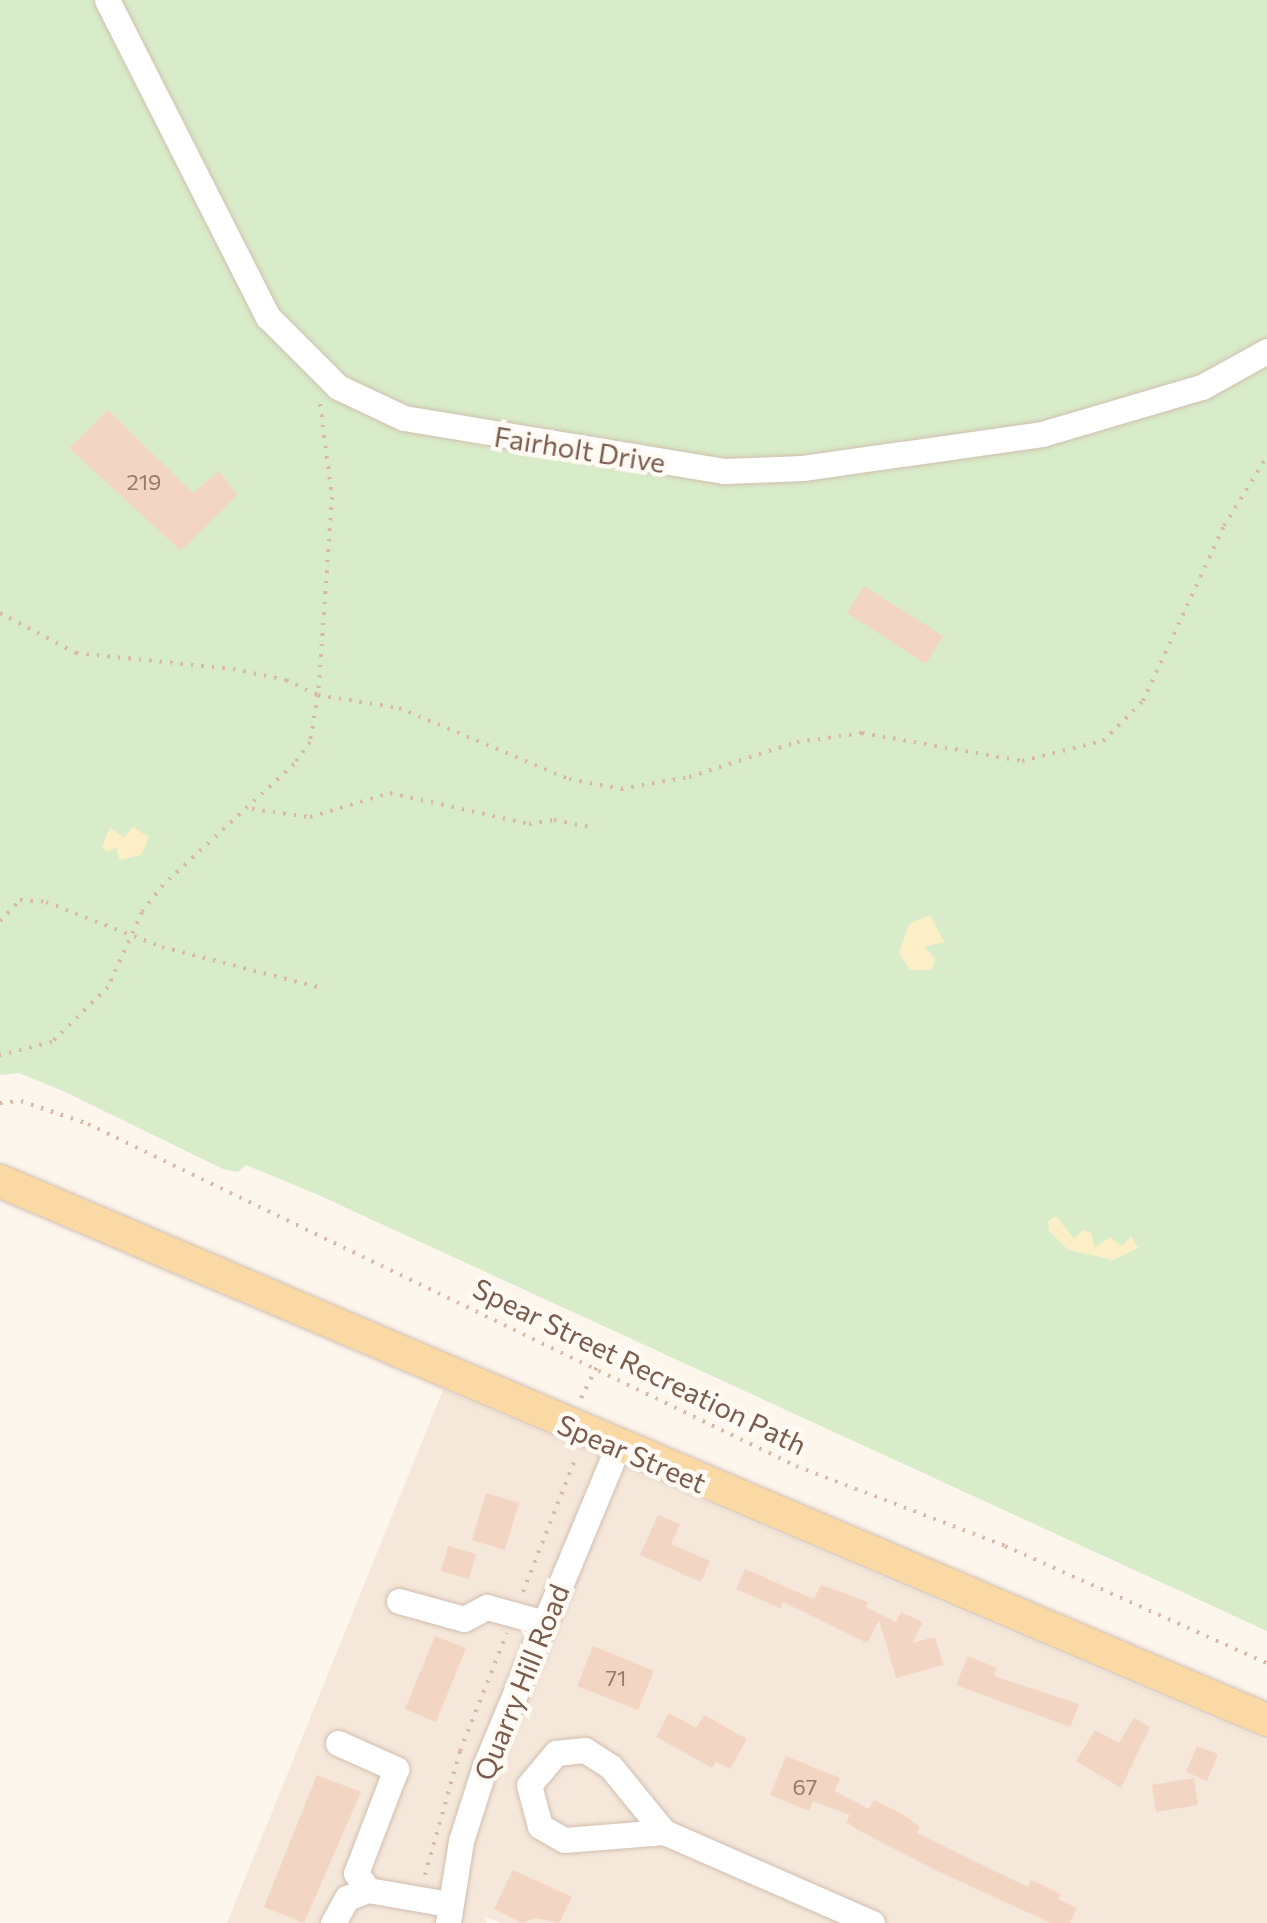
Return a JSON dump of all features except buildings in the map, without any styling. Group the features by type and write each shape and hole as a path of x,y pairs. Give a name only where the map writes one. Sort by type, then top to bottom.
{"main road":[{"name":"Spear Street","path":"0,1180 618,1447 1267,1720"}],"street":[{"name":"Fairholt Drive","path":"107,0 268,317 338,387 404,418 726,471 803,468 1042,434 1202,386 1267,351"},
{"name":"Quarry Hill Road","path":"448,1913 485,1766 618,1447"},
{"path":"399,1601 464,1619 488,1608 544,1623"},
{"path":"338,1743 396,1769 356,1872 368,1890"},
{"path":"664,1832 564,1840 540,1826 530,1785 556,1753 585,1750 612,1767 664,1832 872,1923"},
{"path":"333,1923 347,1898 368,1890 421,1900 448,1913"}],"path":[{"path":"0,1055 52,1042 108,987 129,936 163,885 252,809 310,742 318,695 332,496 320,402"},
{"path":"0,613 76,653 233,669 286,680 318,695 399,708 569,779 621,789 689,777 797,742 862,733 998,759 1076,752 1118,730 1144,701 1224,526 1267,456"},
{"path":"252,809 310,817 390,794 529,824 554,820 594,828"},
{"path":"0,920 20,900 46,902 129,936 318,987"},
{"name":"Spear Street Recreation Path","path":"0,1104 21,1101 88,1124 597,1366 796,1466 1004,1546 1267,1663"},
{"path":"421,1900 460,1750 576,1458 580,1400 597,1366"}],"shaded area":[{"path":"443,1390 1267,1741 1267,1923 501,1923 484,1916 487,1923 227,1923"}],"green space":[{"path":"0,0 1267,0 1267,1631 316,1194 246,1165 238,1172 223,1169 63,1091 19,1073 0,1075"}],"sand":[{"path":"133,827 149,837 141,855 120,860 116,848 107,852 102,847 110,828 124,837"},
{"path":"930,915 944,942 924,947 935,958 932,970 910,970 899,953 909,924"},
{"path":"1056,1216 1074,1239 1083,1230 1091,1233 1095,1247 1110,1237 1122,1246 1131,1236 1138,1248 1113,1260 1068,1250 1049,1231 1048,1221"}]}
